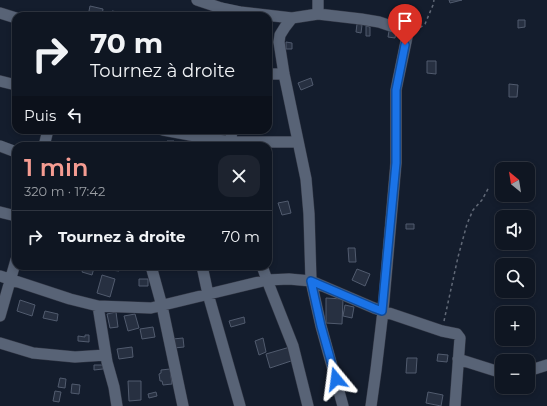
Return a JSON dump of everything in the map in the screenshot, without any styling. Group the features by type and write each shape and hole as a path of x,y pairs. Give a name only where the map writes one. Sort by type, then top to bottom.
{"street":[{"path":"197,0 211,2 240,12"},
{"path":"318,0 318,14"},
{"path":"0,13 12,17"},
{"path":"272,16 292,18 318,14 361,19 379,22 394,27 401,30 407,37 396,90 396,163 376,370 371,406"},
{"path":"292,18 280,35 279,42 284,74 306,179 309,214 311,281 321,326 343,406"},
{"path":"272,74 284,74"},
{"path":"0,81 12,84"},
{"path":"185,134 224,142"},
{"path":"272,143 298,142"},
{"path":"0,146 12,150"},
{"path":"0,212 12,215"},
{"path":"0,316 5,278 12,267"},
{"path":"152,270 162,306 183,406"},
{"path":"203,270 208,294 240,406"},
{"path":"263,270 293,346 308,406"},
{"path":"5,278 70,299 98,306 151,308 267,280 289,279 311,281 382,311 442,331 457,334 460,338 455,406"},
{"path":"98,306 106,355 117,406"},
{"path":"0,343 33,353 75,357 106,355"},
{"path":"458,360 495,371"},
{"path":"535,369 547,365"}],"path":[{"path":"407,37 425,24 434,0"},
{"path":"442,331 458,257 469,217 482,200 488,187"}],"building":[{"path":"449,0 462,0 450,3"},
{"path":"90,6 103,9 103,12 89,12"},
{"path":"391,19 398,20 395,38 388,37"},
{"path":"518,20 525,20 525,27 518,28"},
{"path":"357,24 362,25 361,33 356,32"},
{"path":"366,26 370,27 370,36 366,36"},
{"path":"286,42 292,43 292,49 286,49"},
{"path":"427,61 436,61 436,74 427,73"},
{"path":"311,78 313,85 301,90 298,83"},
{"path":"509,84 518,85 517,97 509,97"},
{"path":"288,201 291,213 282,215 278,203"},
{"path":"406,224 414,224 414,229 406,229"},
{"path":"348,248 355,248 356,262 349,262"},
{"path":"357,269 370,274 365,286 352,280"},
{"path":"83,270 93,270 92,275 82,272"},
{"path":"102,275 115,279 110,297 97,293"},
{"path":"139,279 148,279 148,286 139,286"},
{"path":"326,298 343,299 342,324 326,323"},
{"path":"20,300 35,305 32,316 17,311"},
{"path":"345,305 354,307 352,318 343,316"},
{"path":"45,311 58,314 57,321 43,318"},
{"path":"116,312 118,327 110,328 107,314"},
{"path":"135,314 139,328 128,331 124,316"},
{"path":"244,317 245,323 231,327 229,321"},
{"path":"153,327 155,337 142,339 140,329"},
{"path":"85,335 89,335 89,342 78,341 78,336 85,337"},
{"path":"183,338 184,347 174,348 173,339"},
{"path":"263,338 266,352 259,355 255,341"},
{"path":"132,347 133,357 119,359 117,349"},
{"path":"290,347 294,360 270,368 266,354"},
{"path":"438,354 448,355 447,362 437,361"},
{"path":"407,358 417,358 416,373 406,373"},
{"path":"94,365 103,365 103,369 94,370"},
{"path":"170,369 172,384 163,385 162,381 160,381 159,374 161,373 161,370"},
{"path":"60,378 66,379 65,388 58,387"},
{"path":"128,381 141,381 141,400 129,401"},
{"path":"72,384 80,385 79,394 71,393"},
{"path":"55,391 61,392 59,402 53,401"},
{"path":"156,392 157,396 149,398 148,394"},
{"path":"428,392 443,395 441,406 426,403"}],"route":[{"path":"336,379 321,326 311,281 382,311 396,163 396,90 405,45"}]}
